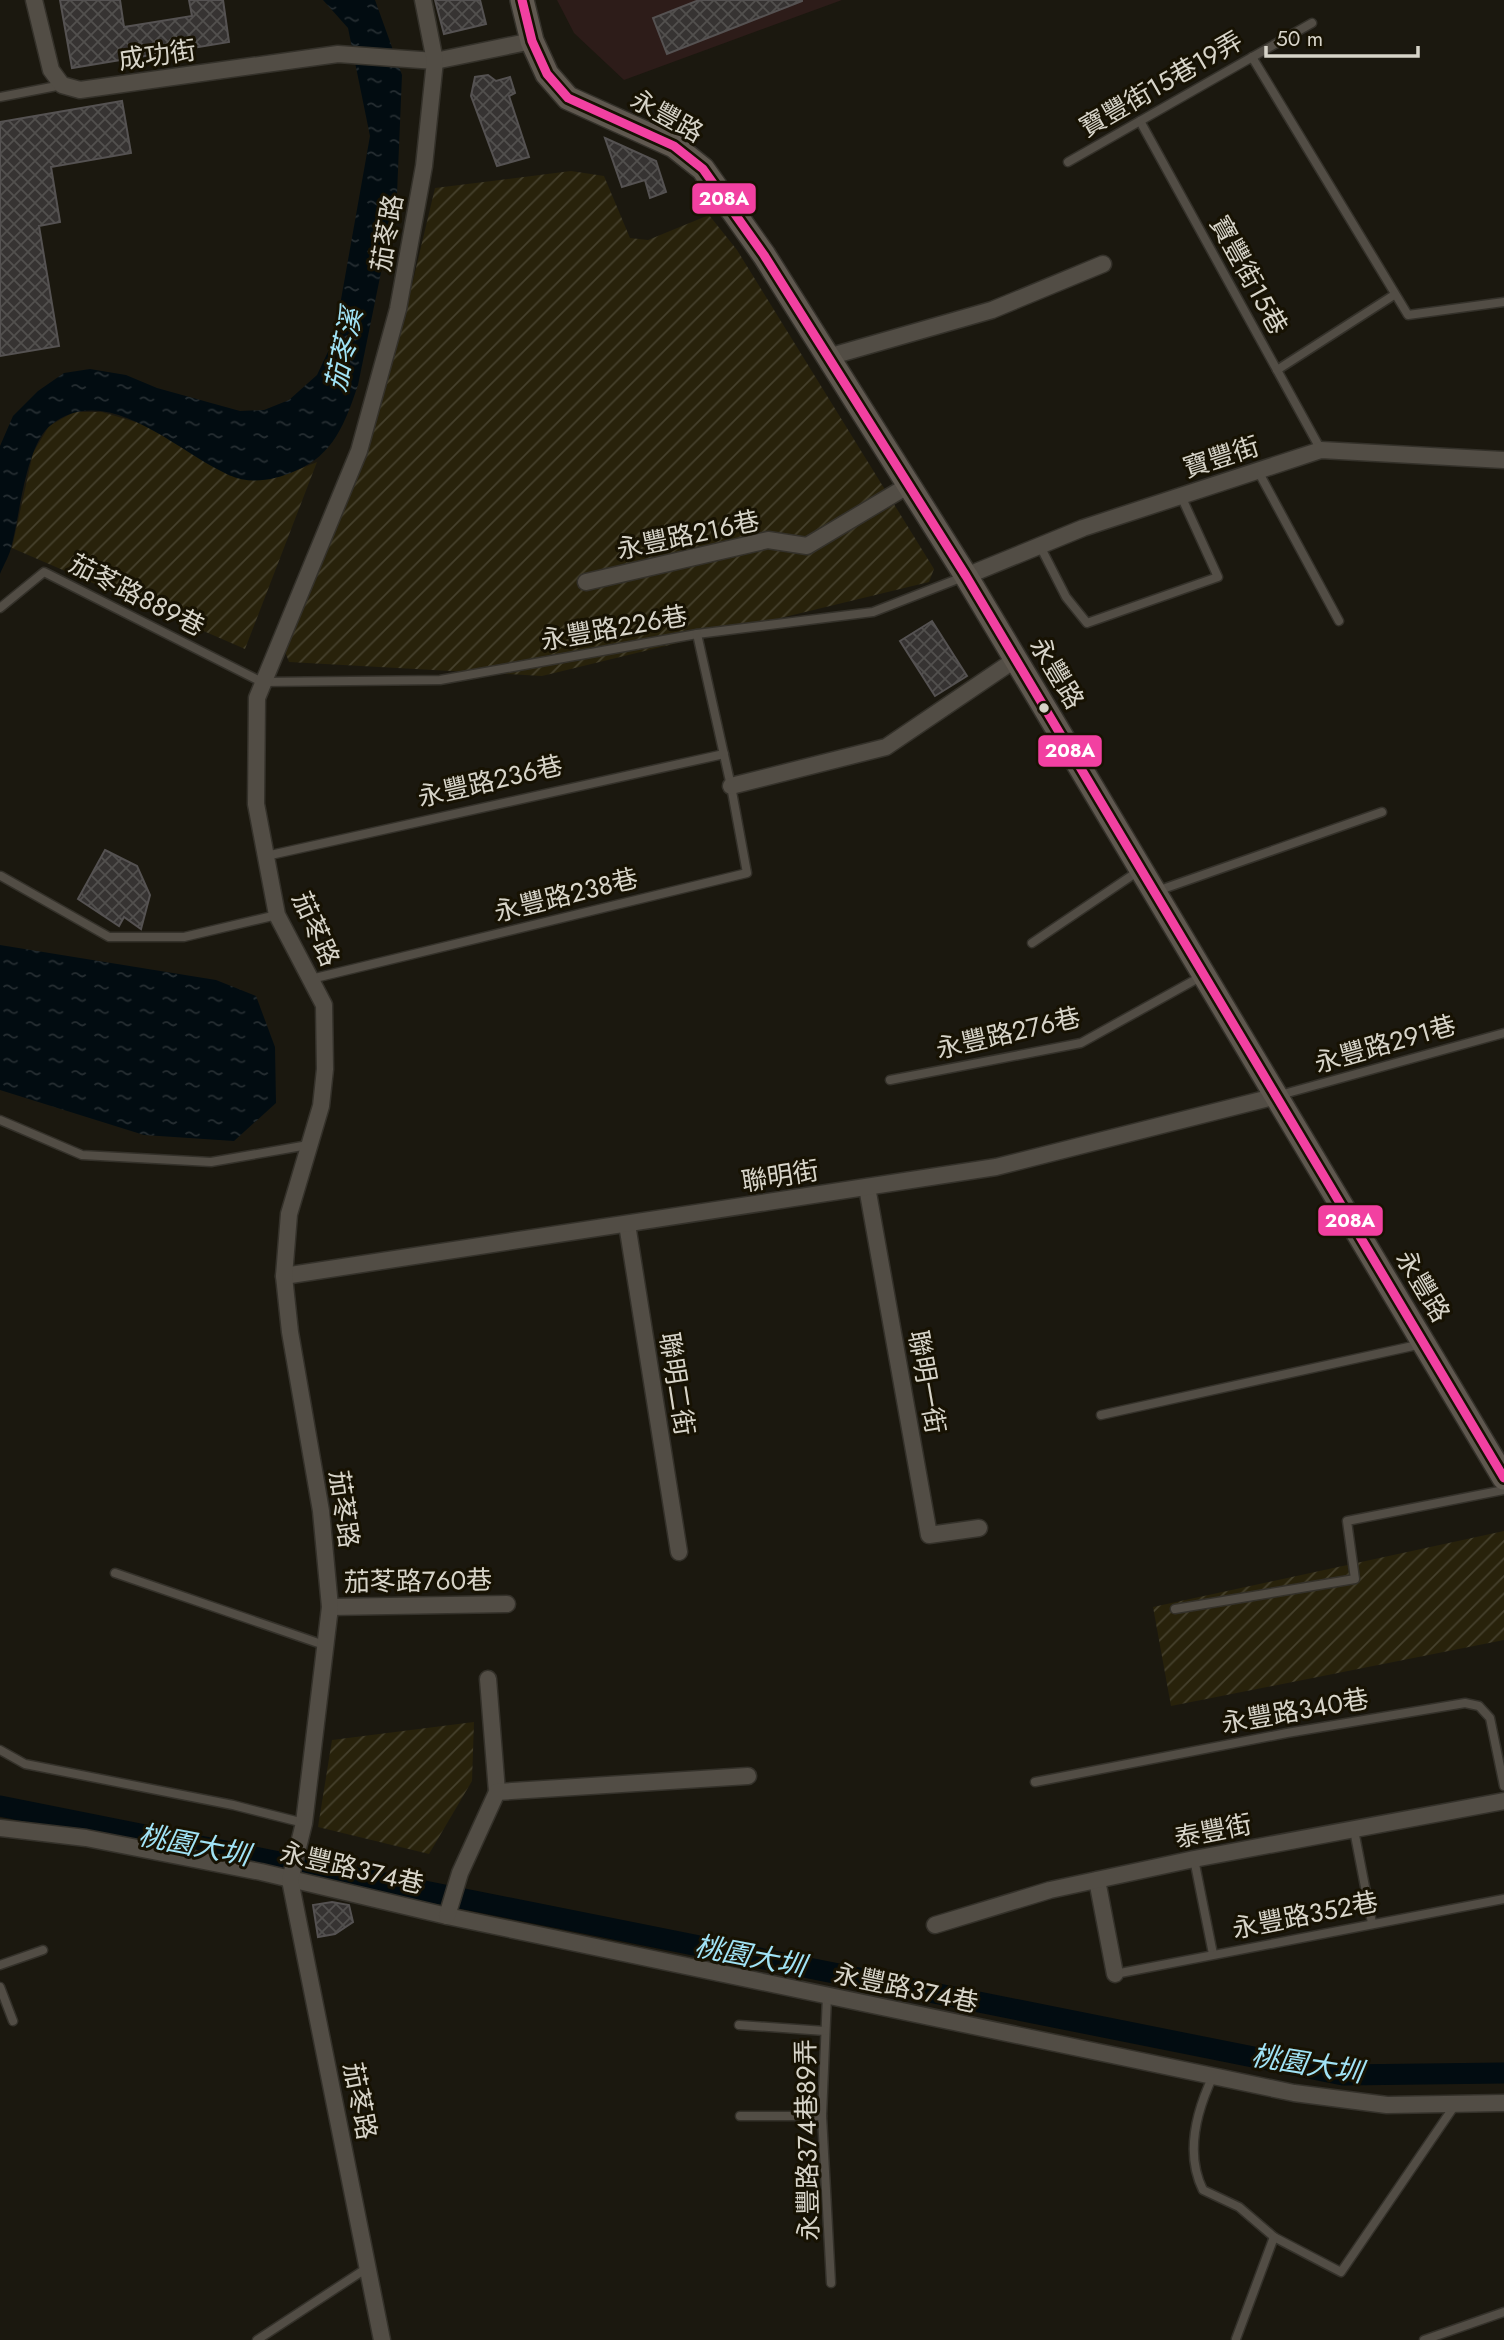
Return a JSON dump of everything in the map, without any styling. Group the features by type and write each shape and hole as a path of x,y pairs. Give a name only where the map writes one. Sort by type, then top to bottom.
{"street":[{"path":"34,0 51,70 62,85"},
{"name":"茄苳路","path":"382,2340 291,1876 302,1829 330,1606 321,1510 290,1332 285,1276 289,1214 321,1105 325,1069 324,1005 277,915 256,804 257,698 362,438 398,309 424,166 435,61 423,0"},
{"name":"永豐路","path":"522,0 532,41 547,74 568,98 674,146 703,169 764,255 966,576 1504,1478"},
{"path":"435,61 532,41"},
{"name":"成功街","path":"62,85 80,90 288,60 349,55 435,61"},
{"path":"828,357 992,310 1103,264"},
{"name":"寶豐街","path":"966,576 1040,546 1321,450 1504,460"},
{"name":"永豐路216巷","path":"586,582 768,540 807,546 909,485"},
{"path":"731,786 886,747 1016,659"},
{"name":"聯明街","path":"285,1276 996,1167 1277,1096"},
{"name":"聯明一街","path":"867,1187 929,1535 979,1528"},
{"name":"聯明二街","path":"628,1224 679,1552"},
{"name":"茄苳路760巷","path":"330,1606 507,1604"},
{"path":"449,1910 460,1873 496,1792 488,1679"},
{"path":"496,1792 748,1776"},
{"name":"泰豐街","path":"935,1925 1050,1890 1194,1858 1504,1801"},
{"name":"永豐路374巷","path":"0,1828 86,1838 291,1876 827,1996 1294,2093 1387,2105 1504,2103"},
{"path":"1097,1880 1115,1974"}],"lane":[{"name":"寶豐街15巷19弄","path":"1068,162 1312,23"},
{"path":"1252,57 1408,315 1504,302"},
{"path":"0,97 62,85"},
{"name":"寶豐街15巷","path":"1140,121 1321,450"},
{"path":"1277,370 1394,295"},
{"path":"1258,471 1339,621"},
{"path":"1040,546 1066,597 1087,623 1218,577 1181,496"},
{"name":"茄苳路889巷","path":"0,608 44,572 262,682"},
{"name":"永豐路226巷","path":"262,682 440,680 697,634 873,612 966,576"},
{"path":"697,634 731,786"},
{"name":"永豐路236巷","path":"266,856 724,754"},
{"name":"永豐路238巷","path":"311,979 747,873 731,786"},
{"path":"1155,892 1382,812"},
{"path":"1032,943 1142,869"},
{"path":"1,876 109,937 184,937 277,915"},
{"name":"永豐路276巷","path":"890,1080 1081,1043 1204,974"},
{"name":"永豐路291巷","path":"1277,1096 1504,1032"},
{"path":"0,1120 82,1155 211,1162 308,1145"},
{"path":"1101,1415 1425,1343"},
{"path":"1175,1608 1355,1579 1347,1521 1504,1490"},
{"path":"115,1573 327,1646"},
{"name":"永豐路340巷","path":"1035,1782 1287,1733 1465,1703 1479,1706 1490,1718 1504,1786"},
{"path":"0,1749 25,1764 207,1800 302,1829"},
{"path":"1354,1830 1372,1923"},
{"path":"1194,1858 1213,1955"},
{"name":"永豐路352巷","path":"1115,1974 1504,1899"},
{"path":"0,1965 43,1950"},
{"path":"0,1987 13,2021"},
{"name":"永豐路374巷89弄","path":"827,1996 822,2116 831,2283"},
{"path":"739,2025 825,2031"},
{"path":"1213,2076 1203,2097 1192,2148 1194,2172 1203,2190 1239,2207 1274,2237 1340,2272 1455,2105"},
{"path":"740,2116 822,2116"},
{"path":"1236,2339 1274,2237"},
{"path":"257,2340 367,2268"},
{"path":"1424,2340 1504,2312"}],"shaded area":[{"path":"557,0 842,0 624,80 574,33"},
{"path":"571,171 604,176 630,238 648,240 709,215 737,250 934,569 929,582 542,676 289,662 284,649 400,335 435,188"},
{"path":"74,412 102,412 149,426 230,476 290,473 317,462 245,649 12,548 33,453 49,426"},
{"path":"1504,1531 1504,1640 1171,1706 1153,1607"},
{"path":"474,1722 472,1781 429,1854 318,1827 332,1740"}],"water":[{"name":"茄苳溪","path":"323,0 375,0 402,75 397,194 358,385 343,425 329,447 308,464 279,477 254,481 229,475 142,425 119,415 96,411 73,413 51,425 35,447 11,548 0,574 0,446 13,416 38,391 64,373 90,369 126,375 157,388 240,411 264,410 289,400 317,375 334,339 370,136 348,28"},
{"path":"0,945 216,980 256,996 275,1047 276,1103 234,1141 144,1135 0,1090"}],"building":[{"path":"60,0 120,0 124,27 192,16 189,0 223,0 229,42 72,68"},
{"path":"435,0 480,0 486,24 444,34"},
{"path":"699,0 802,1 667,54 653,18"},
{"path":"488,75 496,81 510,77 515,93 509,96 529,157 497,166 471,96 475,77"},
{"path":"122,101 131,153 51,167 60,222 39,226 59,346 0,356 0,122"},
{"path":"605,138 656,161 666,192 650,198 645,180 622,187"},
{"path":"932,621 967,676 935,696 900,641"},
{"path":"105,850 137,866 150,895 141,929 124,917 119,926 78,899"},
{"path":"332,1902 349,1905 353,1922 335,1934 318,1937 313,1905"}],"waterway":[{"name":"桃園大圳","path":"0,1806 1343,2075 1504,2073"}],"transit line":[{"name":"208A","path":"522,0 532,41 547,74 568,98 674,146 703,169 764,255 966,576 1504,1478"}]}
